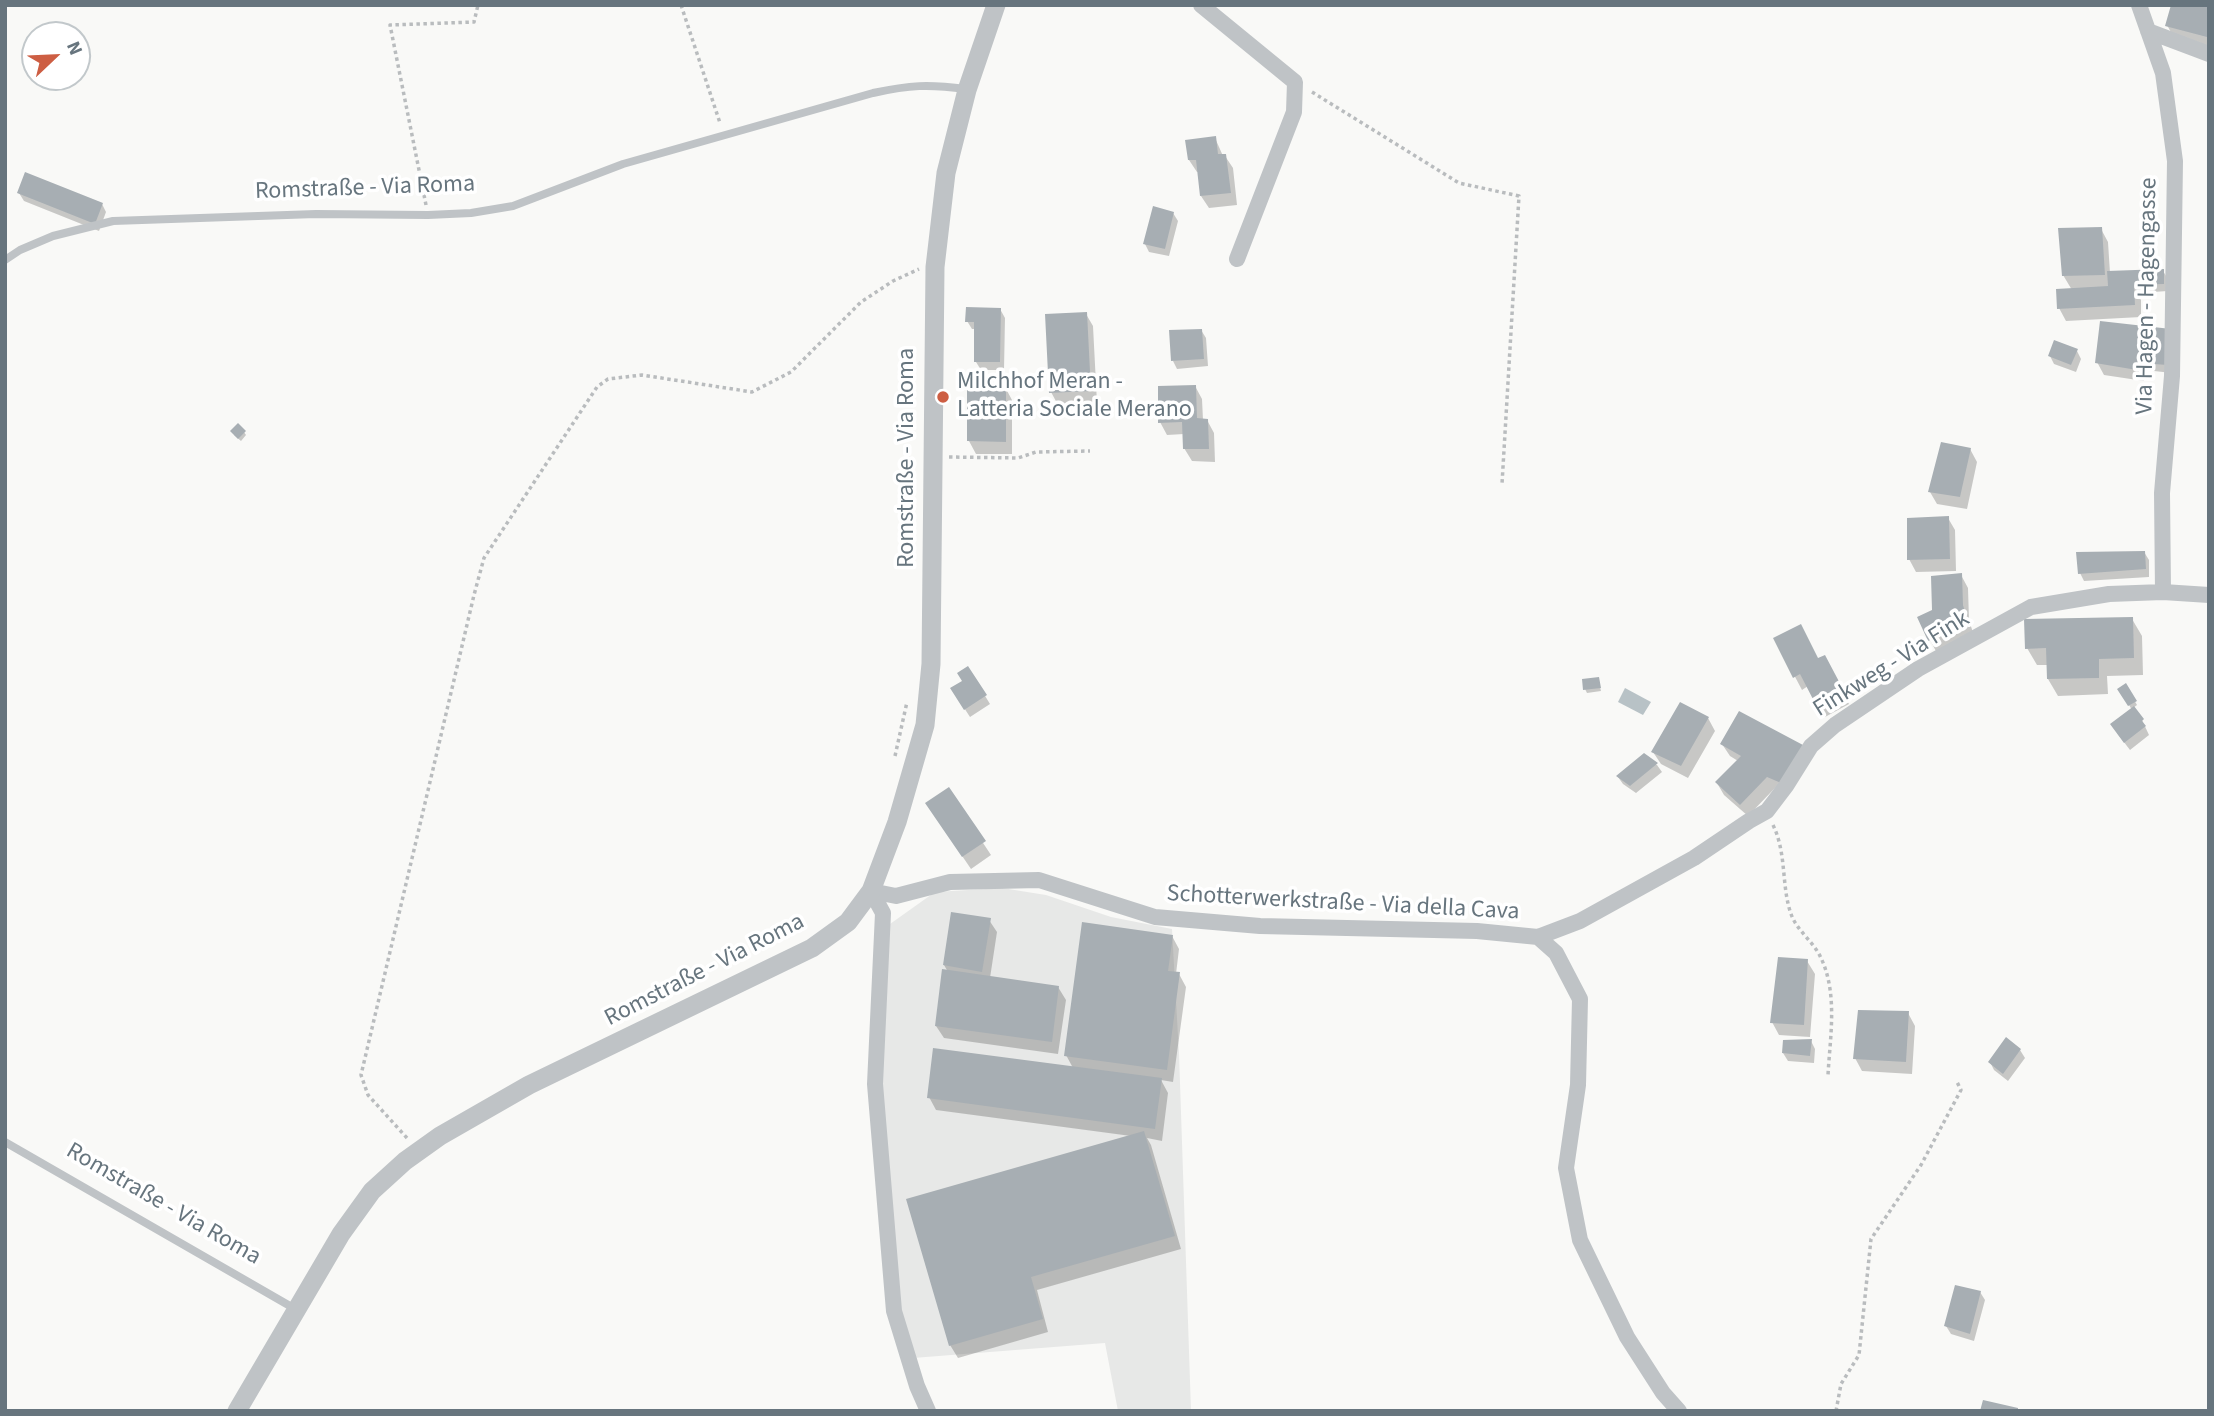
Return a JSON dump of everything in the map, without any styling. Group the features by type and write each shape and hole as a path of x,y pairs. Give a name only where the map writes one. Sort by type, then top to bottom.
{"street":[{"name":"Romstraße - Via Roma","path":"237,1411 341,1234 372,1191 405,1161 440,1136 529,1085 812,948 848,922 871,891 897,822 925,724 931,664 932,456 922,268 967,90 996,5"},
{"path":"1201,5 1295,82 1294,112 1237,259"},
{"name":"Via Hagen - Hagengasse","path":"2139,5 2163,73 2175,161 2172,376 2162,493 2163,592"},
{"path":"2148,31 2209,54"},
{"name":"Finkweg - Via Fink","path":"1538,937 1580,921 1695,858 1767,811 1811,746 1835,725 1918,669 2031,607 2109,594 2163,592 2209,595"},
{"name":"Schotterwerkstraße - Via della Cava","path":"871,891 896,896 950,882 1039,880 1155,918 1260,926 1477,931 1538,937 1556,953 1580,999 1578,1085 1566,1168 1580,1240 1626,1338 1663,1393 1679,1411"},
{"path":"871,891 883,913 875,1084 894,1311 917,1386 929,1411"}],"lane":[{"name":"Romstraße - Via Roma","path":"5,260 20,250 53,236 113,221 316,214 428,215 471,213 513,206 623,164 873,93 910,85 967,90"},
{"name":"Romstraße - Via Roma","path":"5,1142 296,1310"}],"path":[{"path":"428,215 390,25 474,22 478,5"},
{"path":"681,5 724,135"},
{"path":"1295,82 1458,183 1519,196 1502,484"},
{"path":"399,1143 407,1138 368,1095 361,1076 484,558 597,387 608,379 642,374 752,392 791,372 861,302 893,281 922,268"},
{"path":"932,456 1018,458 1036,452 1090,451"},
{"path":"894,760 909,692"},
{"path":"1767,811 1780,842 1791,915 1820,955 1827,974 1831,1000 1828,1075"},
{"path":"1836,1411 1841,1384 1859,1355 1871,1239 1921,1165 1961,1090 1956,1080"}],"shaded area":[{"path":"1625,688 1651,702 1643,715 1618,702"},
{"path":"1002,888 1046,895 1111,917 1172,929 1179,1053 1191,1411 1118,1411 1105,1343 913,1358 898,1307 879,1095 890,924 935,892"}],"building":[{"path":"2171,5 2209,5 2207,37 2165,26"},
{"path":"1216,136 1218,154 1226,154 1231,193 1200,196 1196,160 1188,160 1185,140"},
{"path":"25,172 103,203 95,224 17,193"},
{"path":"1153,206 1174,212 1165,249 1143,244"},
{"path":"2102,227 2105,275 2062,276 2058,228"},
{"path":"2164,269 2164,284 2134,285 2135,305 2057,309 2056,289 2108,286 2107,271"},
{"path":"966,307 1001,308 1000,362 974,362 974,322 965,322"},
{"path":"1087,312 1091,391 1049,393 1045,314"},
{"path":"2100,321 2171,329 2168,365 2138,363 2137,370 2095,363"},
{"path":"1202,329 1204,359 1171,361 1169,330"},
{"path":"2054,340 2078,349 2071,365 2048,356"},
{"path":"967,385 1006,385 1006,442 967,441"},
{"path":"1196,385 1197,418 1208,419 1209,449 1183,449 1182,422 1158,423 1158,386"},
{"path":"238,423 246,431 238,439 230,431"},
{"path":"1941,442 1971,448 1960,497 1928,492"},
{"path":"1949,516 1950,559 1907,560 1907,518"},
{"path":"2145,551 2146,569 2078,574 2076,552"},
{"path":"1962,573 1963,605 1969,626 1928,641 1917,617 1932,610 1931,576"},
{"path":"2133,617 2134,658 2099,659 2099,678 2047,679 2046,648 2025,649 2024,619"},
{"path":"1801,624 1818,658 1825,655 1844,691 1816,705 1800,674 1793,678 1773,638"},
{"path":"968,666 987,695 964,710 950,688 962,681 957,673"},
{"path":"1599,677 1601,688 1583,690 1582,679"},
{"path":"2126,683 2137,701 2128,706 2117,689"},
{"path":"1680,702 1709,717 1681,766 1651,752"},
{"path":"2134,706 2146,726 2124,743 2110,724"},
{"path":"1739,711 1803,745 1781,783 1767,777 1740,805 1715,782 1741,756 1720,744"},
{"path":"1644,753 1658,763 1630,786 1616,776"},
{"path":"949,787 986,841 962,857 925,803"},
{"path":"951,912 991,918 982,972 943,965"},
{"path":"1082,922 1173,935 1168,971 1180,972 1167,1070 1064,1056"},
{"path":"1778,957 1808,959 1804,1025 1770,1023"},
{"path":"942,969 1059,986 1052,1042 935,1026"},
{"path":"1858,1010 1909,1011 1906,1062 1853,1059"},
{"path":"2006,1037 2021,1049 2003,1074 1988,1062"},
{"path":"1812,1039 1810,1056 1782,1053 1783,1040"},
{"path":"933,1048 1162,1078 1155,1129 927,1098"},
{"path":"1144,1131 1175,1236 1031,1277 1043,1319 949,1346 906,1199"},
{"path":"1955,1285 1981,1291 1970,1334 1944,1326"},
{"path":"1983,1400 2018,1408 2018,1411 1980,1411"}],"place":[{"name":"Milchhof Meran - Latteria Sociale Merano","path":"943,397"}]}
